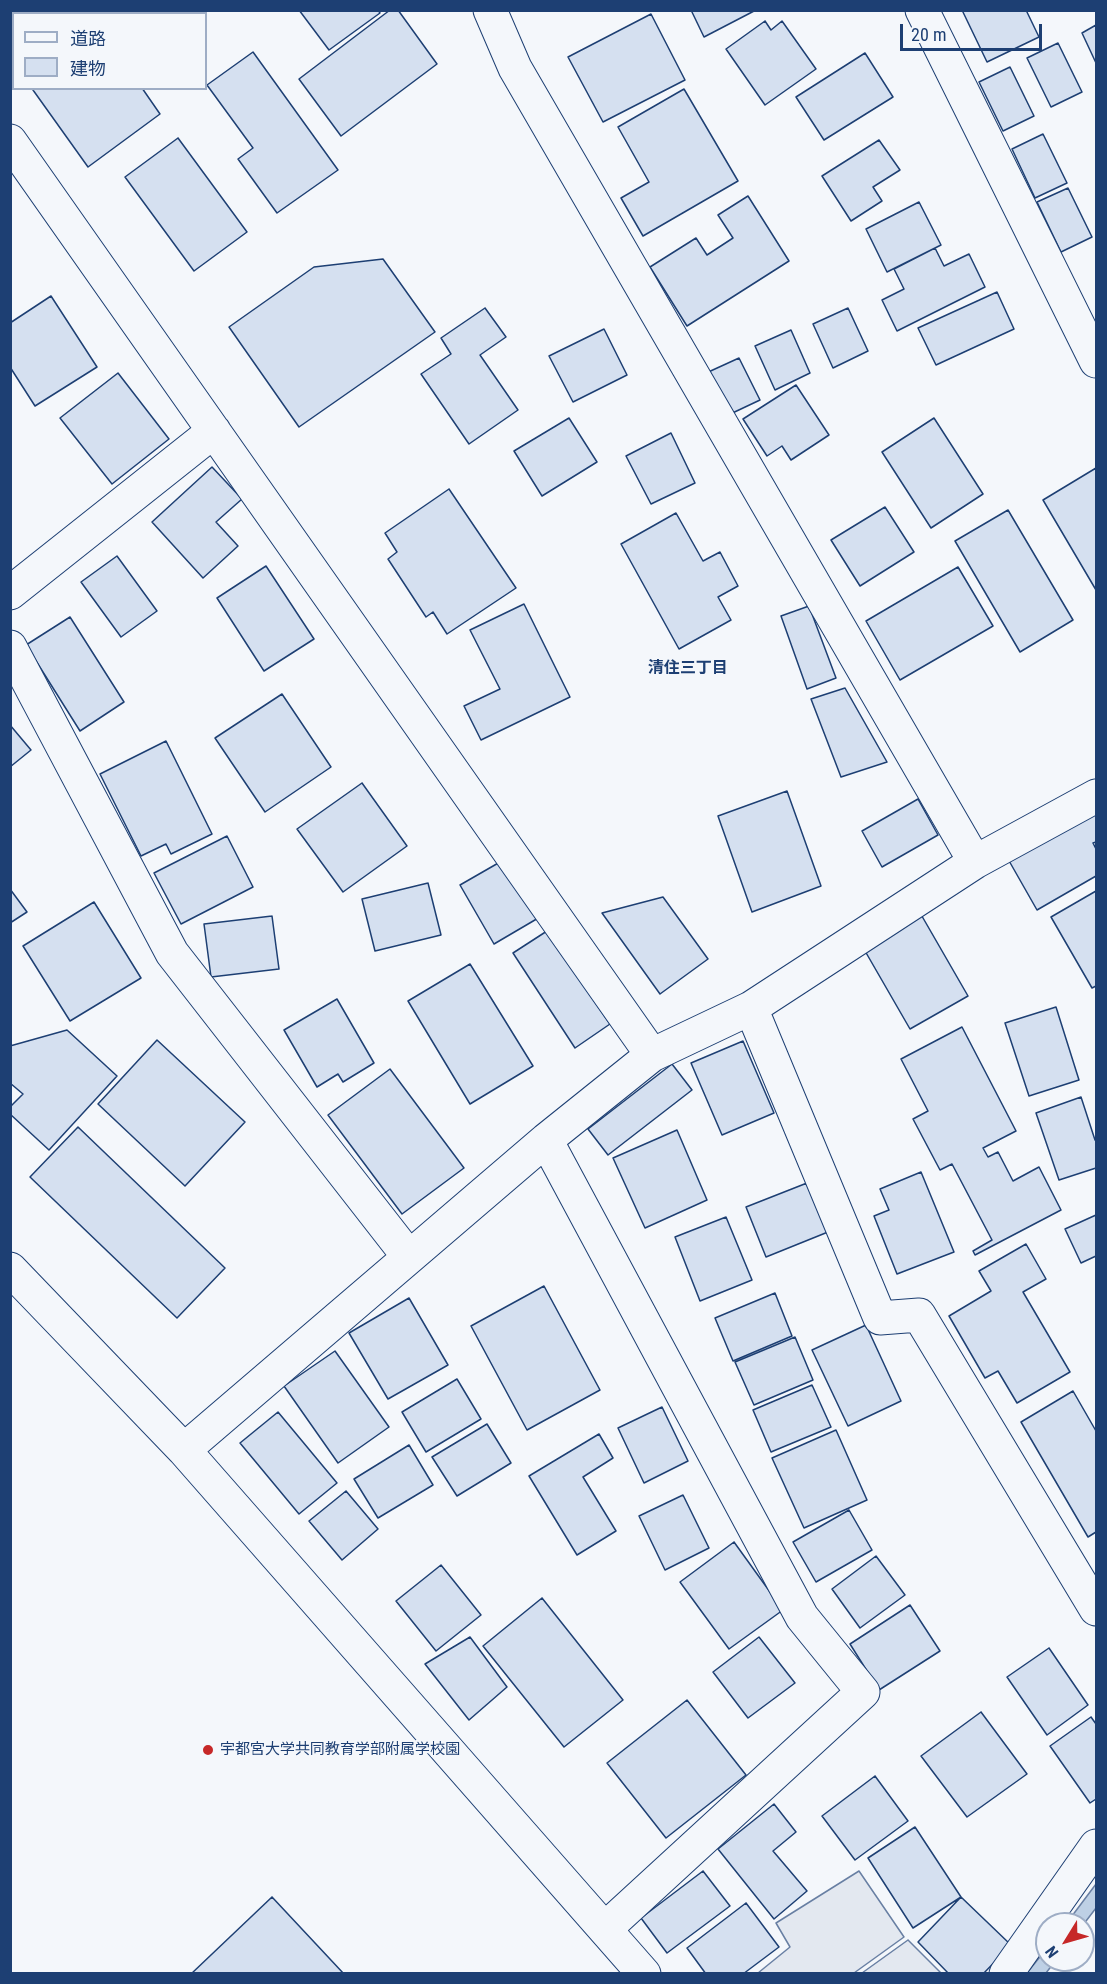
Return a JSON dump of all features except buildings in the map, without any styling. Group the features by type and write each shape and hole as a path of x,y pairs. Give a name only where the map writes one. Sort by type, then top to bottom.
{"street":[{"path":"490,10 515,68 975,862"},
{"path":"922,10 1096,361"},
{"path":"10,141 652,1055"},
{"path":"10,593 214,431"},
{"path":"10,647 171,953 409,1257"},
{"path":"184,1450 546,1140 652,1055 751,1008 975,862 1096,796"},
{"path":"751,1008 880,1317 919,1315 1096,1609"},
{"path":"546,1140 802,1617 863,1692 606,1928"},
{"path":"10,1269 184,1450 644,1974"},
{"path":"1006,1974 1096,1846"}],"shaded area":[{"path":"859,1871 904,1937 854,1973 758,1973 790,1947 776,1923"},
{"path":"908,1940 941,1973 862,1973"}],"water":[{"path":"1096,1884 1096,1908 1093,1912 1075,1912"},
{"path":"1035,1963 1035,1972 1047,1972 1046,1973 1027,1973"}],"place":[{"name":"宇都宮大学共同教育学部附属学校園","path":"208,1750"}],"district":[{"name":"清住三丁目","path":"688,669"}]}
